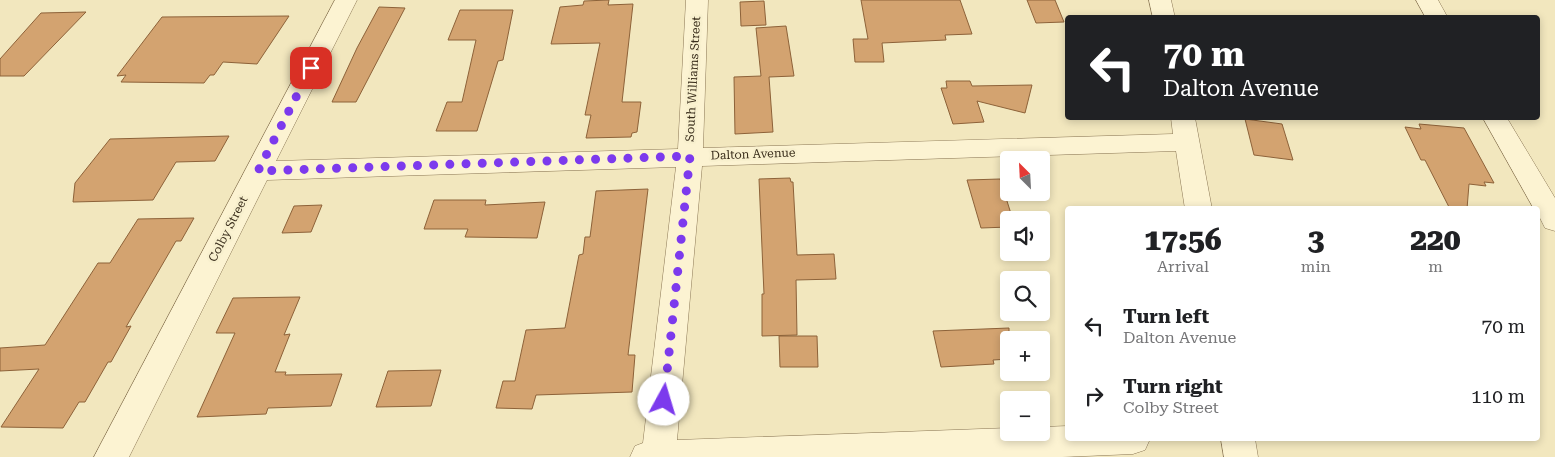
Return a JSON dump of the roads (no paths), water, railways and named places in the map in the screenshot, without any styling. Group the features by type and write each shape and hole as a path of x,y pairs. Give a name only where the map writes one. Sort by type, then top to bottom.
{"street":[{"name":"Colby Street","path":"111,457 346,0"},
{"name":"South Williams Street","path":"658,457 690,156 697,0"},
{"path":"1160,0 1163,15"},
{"path":"1427,0 1435,15"},
{"path":"1496,120 1555,220"},
{"name":"Dalton Avenue","path":"258,171 690,156 1185,130"},
{"path":"1185,130 1198,206"},
{"path":"647,457 1080,441"},
{"path":"1238,441 1241,457"}]}
